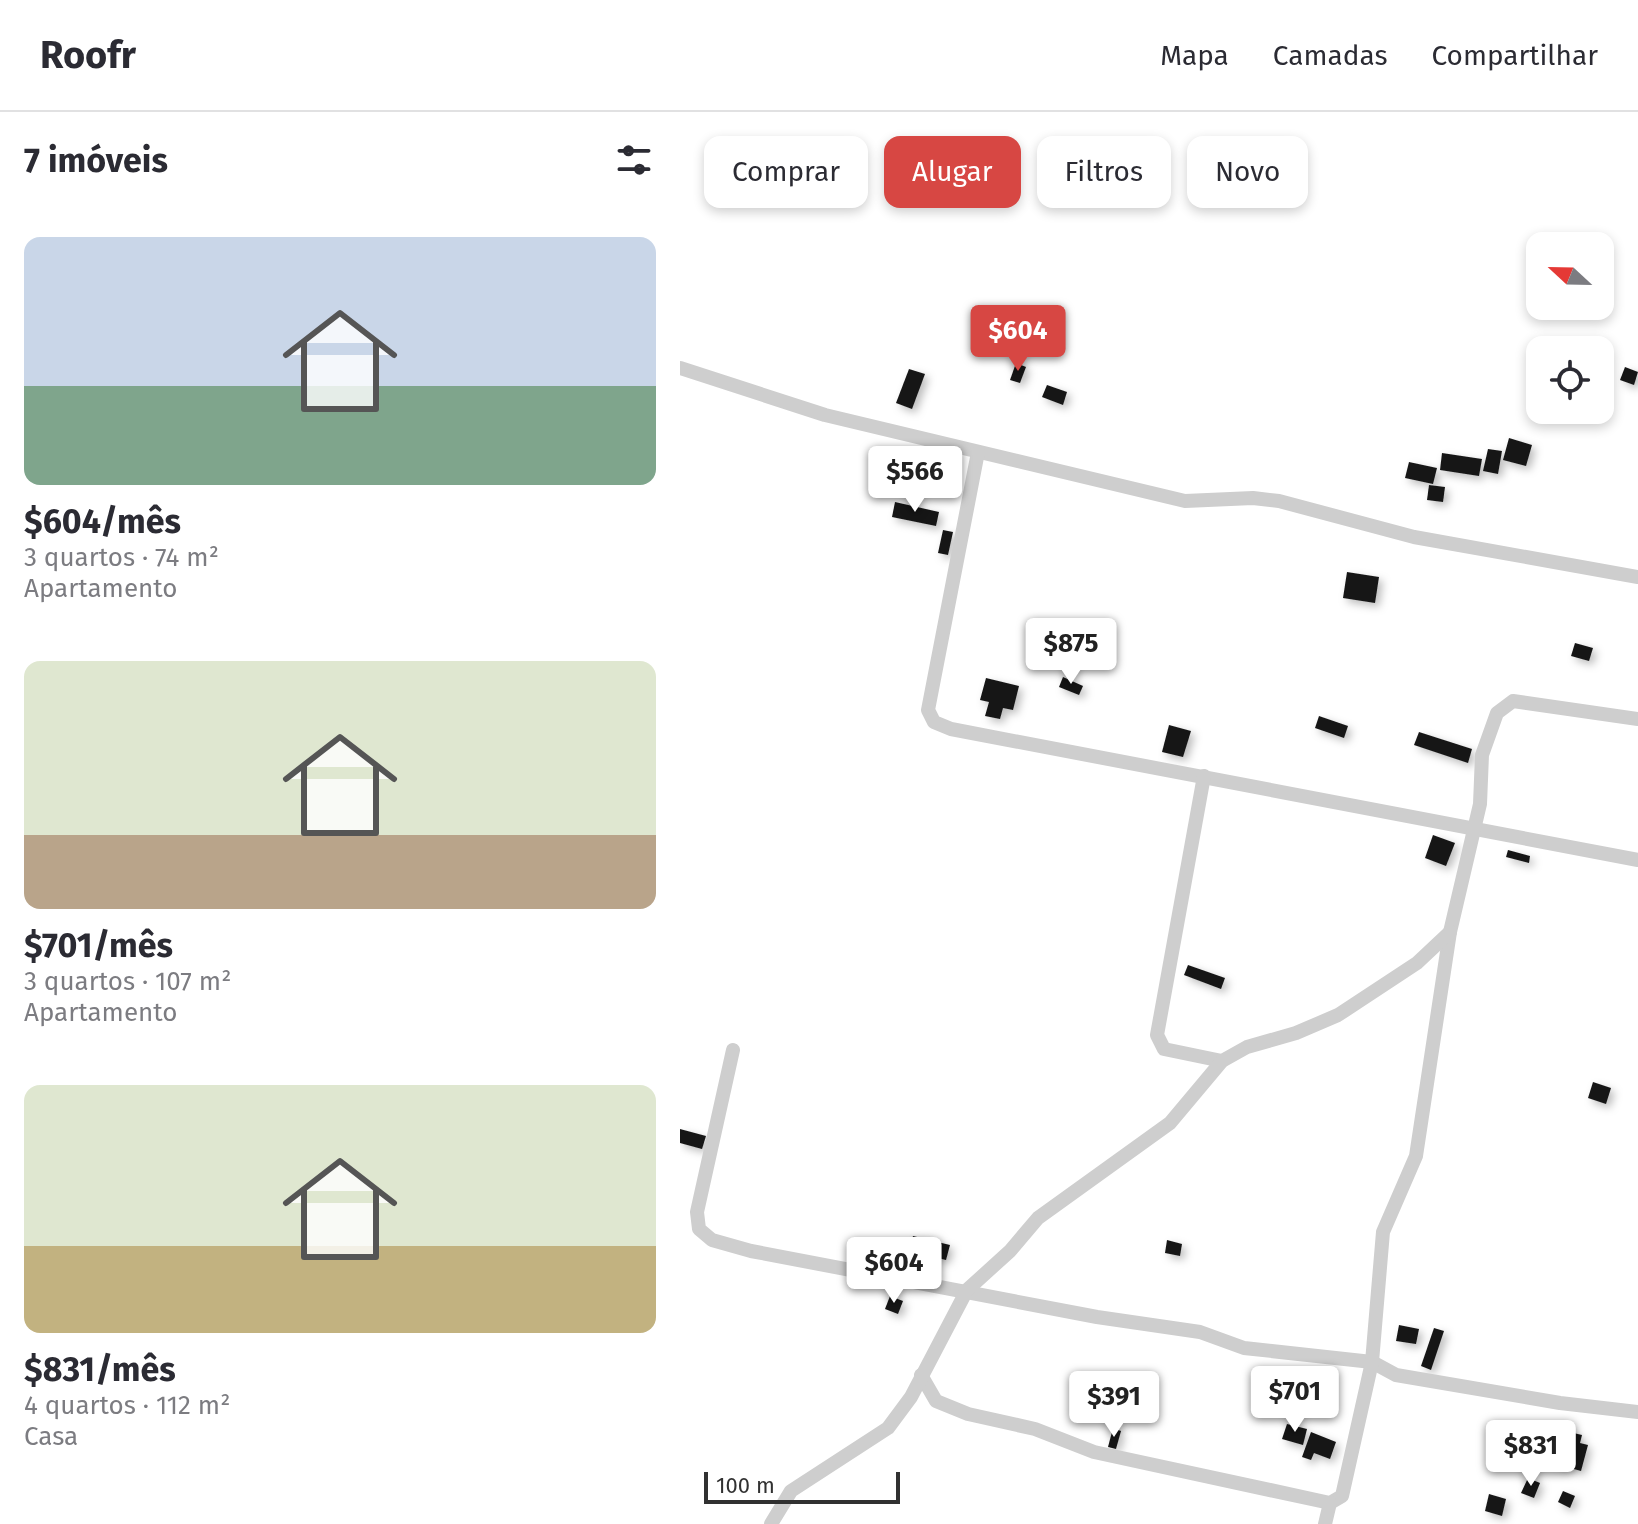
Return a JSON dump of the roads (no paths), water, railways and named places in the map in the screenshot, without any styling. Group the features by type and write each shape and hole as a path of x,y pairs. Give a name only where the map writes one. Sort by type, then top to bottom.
{"street":[{"path":"680,368 825,415 1185,501 1253,498 1279,501 1414,537 1638,577"},
{"path":"978,452 928,710 934,722 951,729 1638,860"},
{"path":"921,1375 929,1392 945,1406 1035,1429 1094,1452 1330,1503 1342,1496 1372,1362 1383,1232 1416,1156 1450,932 1475,827 1487,734 1497,713 1513,701 1638,719"},
{"path":"1204,776 1157,1035 1164,1049 1222,1061"},
{"path":"771,1524 791,1491 888,1428 911,1397 967,1290 1010,1251 1038,1218 1170,1123 1222,1061 1247,1047 1296,1033 1338,1015 1417,963 1450,932"},
{"path":"733,1050 697,1212 699,1229 712,1240 751,1251 1097,1317 1200,1332 1244,1348 1372,1362 1396,1375 1560,1403 1638,1412"},
{"path":"1325,1524 1330,1503"}]}
